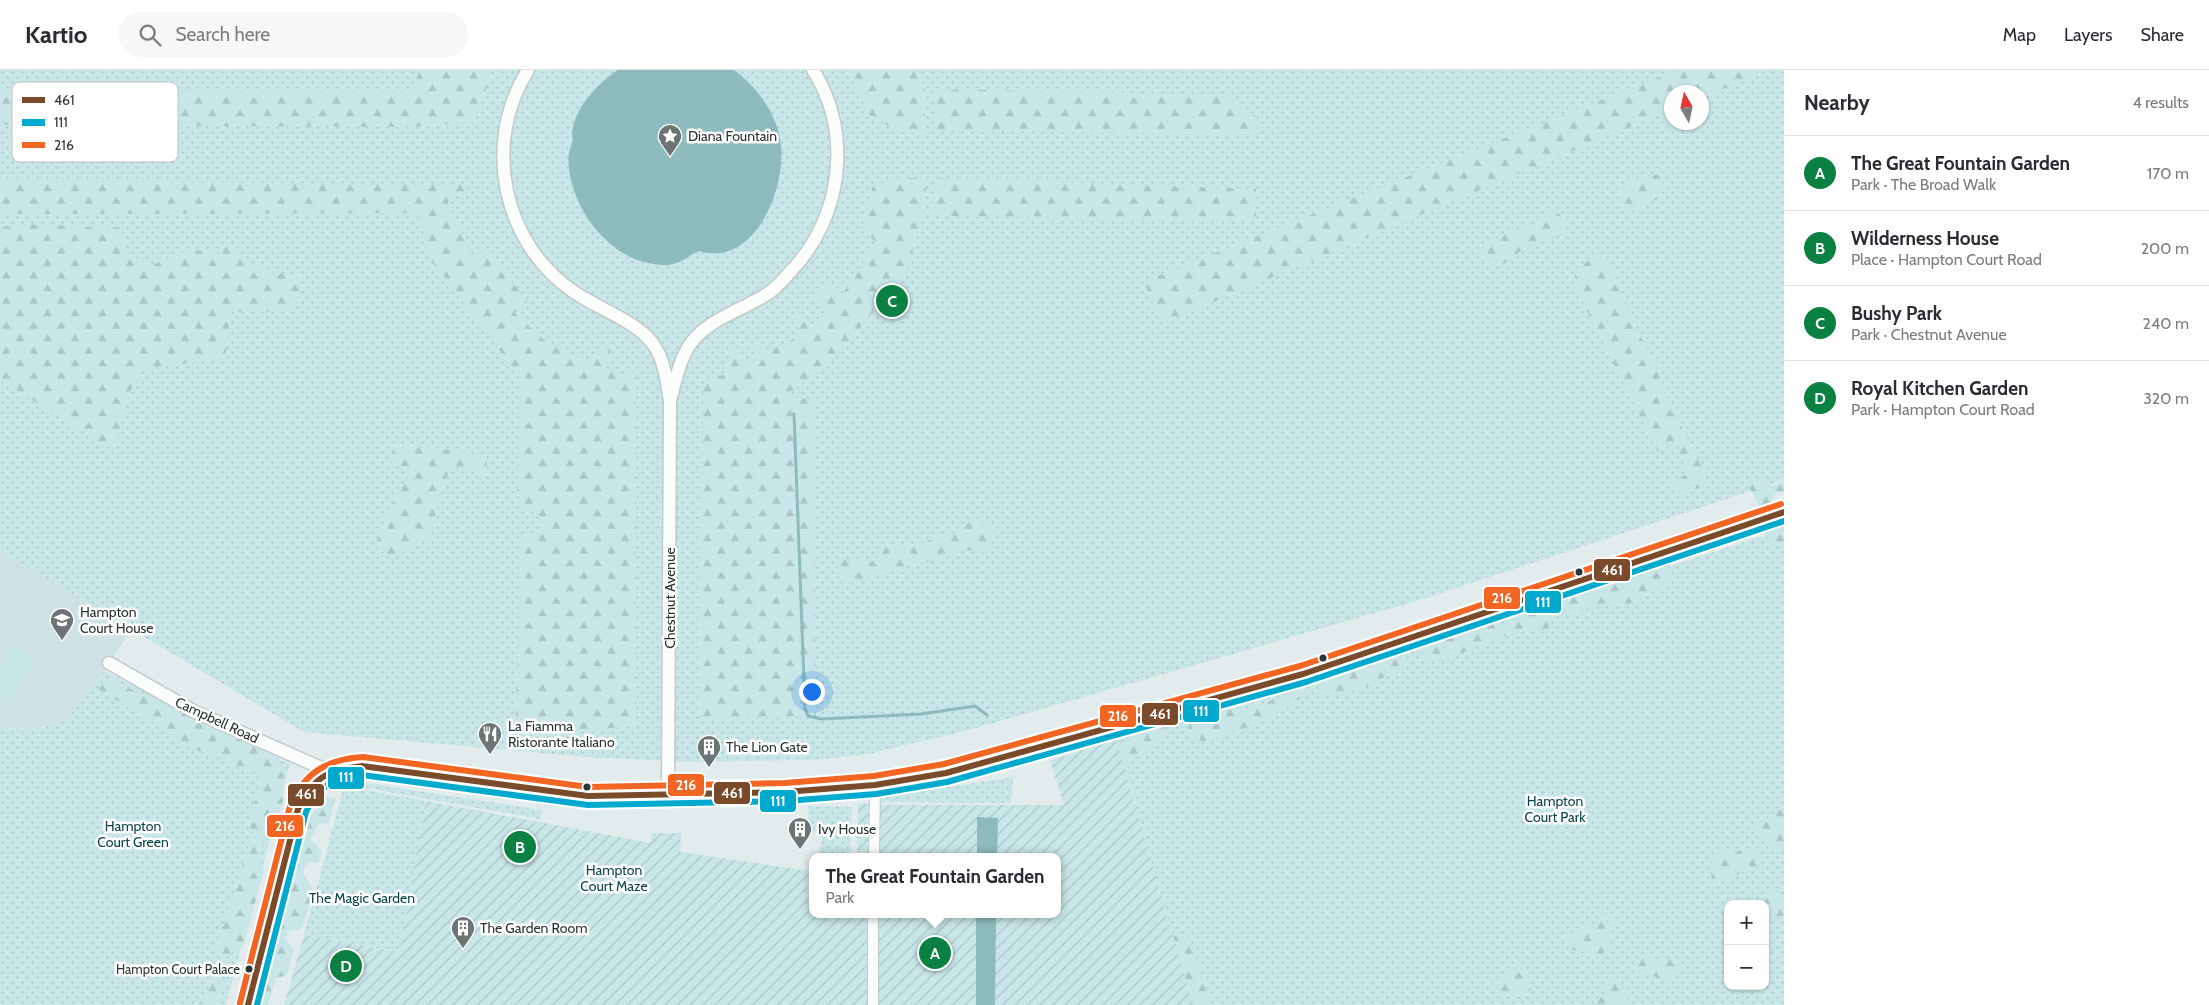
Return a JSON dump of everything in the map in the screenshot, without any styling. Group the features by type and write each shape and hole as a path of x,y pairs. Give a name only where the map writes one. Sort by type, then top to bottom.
{"main road":[{"path":"248,1005 300,805 307,790 328,771 362,766 588,796 753,794 875,785 946,772 1303,674 1784,512"}],"street":[{"name":"Chestnut Avenue","path":"528,70 509,111 502,149 505,184 514,218 532,250 556,278 573,292 645,335 656,347 670,402 668,795"},
{"name":"Chestnut Avenue","path":"670,402 684,358 691,343 707,329 771,291 809,252 816,238 834,193 838,156 831,111 814,70"},
{"path":"659,356 669,360 684,358"},
{"name":"Campbell Road","path":"109,663 193,711 328,771"},
{"path":"874,853 875,785"},
{"path":"873,918 873,1005"}],"shaded area":[{"path":"618,70 734,70 762,98 772,115 779,134 781,153 780,174 774,196 765,216 753,234 738,247 720,253 699,251 670,265 647,263 631,257 616,248 591,223 581,208 574,192 570,175 568,158 573,142 572,132 579,111 585,101 601,83"},
{"name":"Hampton Court House","path":"0,551 132,629 104,671 67,719 35,729 0,728"},
{"path":"977,817 998,818 997,853 977,853"},
{"path":"976,918 996,918 995,1005 976,1005"}],"green space":[{"path":"0,70 1784,70 1784,480 1420,600 969,730 864,755 812,760 687,762 588,757 304,732 0,551"},
{"path":"420,70 493,70 474,122 412,127 178,126 178,91 411,92"},
{"path":"849,70 917,70 925,87 925,134 897,131 868,114"},
{"path":"1677,70 1767,70 1709,95 1709,85 1664,85 1664,113 1161,324 1144,281"},
{"path":"933,89 1231,95 1257,117 1258,135 935,130"},
{"path":"0,90 12,90 12,125 0,125"},
{"path":"1663,174 1662,196 1641,209 1625,209 1620,196 1622,189 1626,185 1631,181"},
{"path":"926,177 926,201 907,270 851,339 787,396 813,400 816,717 700,718 703,386 708,377 725,375 731,349 738,348 749,361 758,356 751,344 757,340 769,351 803,334 793,322 794,317 799,316 811,327 825,311 813,302 826,285 841,296 876,242 862,230 873,185 906,178"},
{"path":"935,178 1256,189 1256,221 931,216"},
{"path":"0,181 466,184 466,193 449,194 448,204 472,257 490,249 511,281 528,301 515,313 543,339 590,364 602,346 611,349 606,369 620,376 628,370 636,374 636,726 515,735 522,534 543,532 541,516 523,508 517,492 521,379 438,271 430,256 420,213 0,214"},
{"path":"1557,212 1564,219 1565,234 1532,245 1519,252 1510,261 1495,267 1483,259 1480,252 1497,238 1535,224 1549,213"},
{"path":"16,224 121,228 130,258 152,265 184,252 228,247 263,271 303,277 294,311 231,312 225,359 145,368 130,391 114,451 0,380 0,228"},
{"path":"1593,257 1607,258 1638,332 1658,366 1665,392 1706,476 1702,487 1677,494 1672,482 1687,474 1676,440 1658,452 1575,287 1575,270"},
{"path":"393,443 486,457 487,476 456,466 446,477 429,538 391,559 375,545 397,495 411,471 392,464"},
{"path":"1758,480 1774,486 1784,480 1784,492 1776,493 1769,504 1760,508 1748,485"},
{"path":"979,519 993,531 992,547 982,553 966,550 849,583 843,583 837,574 839,561 850,559 868,562 877,560 879,549 883,547 916,544 943,535 957,533 967,523"},
{"path":"1784,521 1784,545 1772,543 1762,531"},
{"name":"Hampton Court Park","path":"1784,529 1784,1005 1193,1005 1116,740 1241,706"},
{"path":"1669,561 1671,577 1653,592 1629,604 1605,603 1573,617 1559,603 1601,581"},
{"path":"1542,603 1551,621 1546,630 1517,632 1435,663 1424,658 1420,642 1491,620 1501,627 1514,608"},
{"path":"12,645 36,658 8,707 0,702 0,665"},
{"path":"1403,653 1410,661 1399,676 1387,676 1364,688 1322,698 1318,680"},
{"name":"Hampton Court Green","path":"104,671 290,764 226,1005 0,1005 0,728 35,729 67,719"},
{"path":"105,678 180,710 266,751 284,767 283,801 273,835 264,837 260,852 264,870 244,944 228,956 222,968 226,972 220,1001 221,1005 198,1005 208,994 211,966 219,968 225,956 215,949 253,832 247,823 259,791 259,775 212,755 177,744 155,724 98,689"},
{"path":"1305,687 1308,692 1284,709 1258,723 1202,742 1189,732 1189,720 1230,709 1252,708"},
{"path":"1164,727 1169,730 1157,746 1126,761 1135,796 1125,800 1053,762"},
{"name":"Hampton Court Maze","path":"1116,740 1193,1005 284,1005 304,935 399,952 426,801 651,843 652,833 681,833 680,852 809,871 807,896 809,896 809,918 1061,918 1061,853 857,853 858,803 874,805 1064,805 1050,760"},
{"path":"1013,777 1011,803 876,802 876,798"},
{"path":"366,783 542,810 540,819 350,785"},
{"name":"The Magic Garden","path":"344,786 426,801 399,952 304,935"},
{"path":"325,797 335,798 329,823 318,824 311,839 322,852 318,863 307,862 303,874 312,888 310,905 301,929 289,931 285,939 294,949 287,975 276,978 268,1005 259,1005 311,816"},
{"path":"808,806 852,807 850,853 819,853 822,840 819,833 809,830"},
{"path":"1784,807 1784,845 1772,852 1755,827"},
{"path":"1722,846 1736,852 1753,846 1761,858 1760,865 1713,885 1712,864"},
{"path":"1770,889 1778,891 1784,897 1784,915 1769,921 1769,900 1766,900"},
{"path":"1603,912 1613,920 1610,946 1599,956 1569,949 1565,937 1597,922"},
{"path":"1185,933 1194,949 1211,1005 1183,1005 1164,938"},
{"path":"1642,955 1661,960 1674,956 1682,965 1673,982 1636,971"},
{"path":"1525,962 1531,989 1520,999 1505,996 1492,983"},
{"path":"1616,976 1631,995 1622,1005 1591,1005 1605,994 1606,984"}],"waterway":[{"path":"794,414 805,708 808,716 822,719 921,714 975,706 987,715"}],"transit line":[{"name":"216","path":"240,1003 290,806 302,785 310,777 318,770 338,761 363,757 588,787 785,783 874,776 944,764 1300,666 1781,504"},
{"name":"461","path":"248,1005 298,809 316,782 340,770 362,766 588,796 785,792 875,785 946,773 1303,674 1784,512"},
{"name":"111","path":"257,1005 306,812 322,790 343,778 362,775 588,805 786,801 876,794 947,782 1306,682 1784,521"}],"place":[{"name":"Diana Fountain","path":"670,157"},
{"name":"Bushy Park","path":"892,301"},
{"name":"Hampton Court House","path":"62,641"},
{"name":"La Fiamma Ristorante Italiano","path":"490,755"},
{"name":"The Lion Gate","path":"709,768"},
{"name":"Wilderness House","path":"520,847"},
{"name":"Ivy House","path":"800,850"},
{"name":"The Garden Room","path":"463,949"},
{"name":"The Great Fountain Garden","path":"935,953"},
{"name":"Royal Kitchen Garden","path":"346,966"},
{"name":"Hampton Court Palace","path":"249,969"}]}
